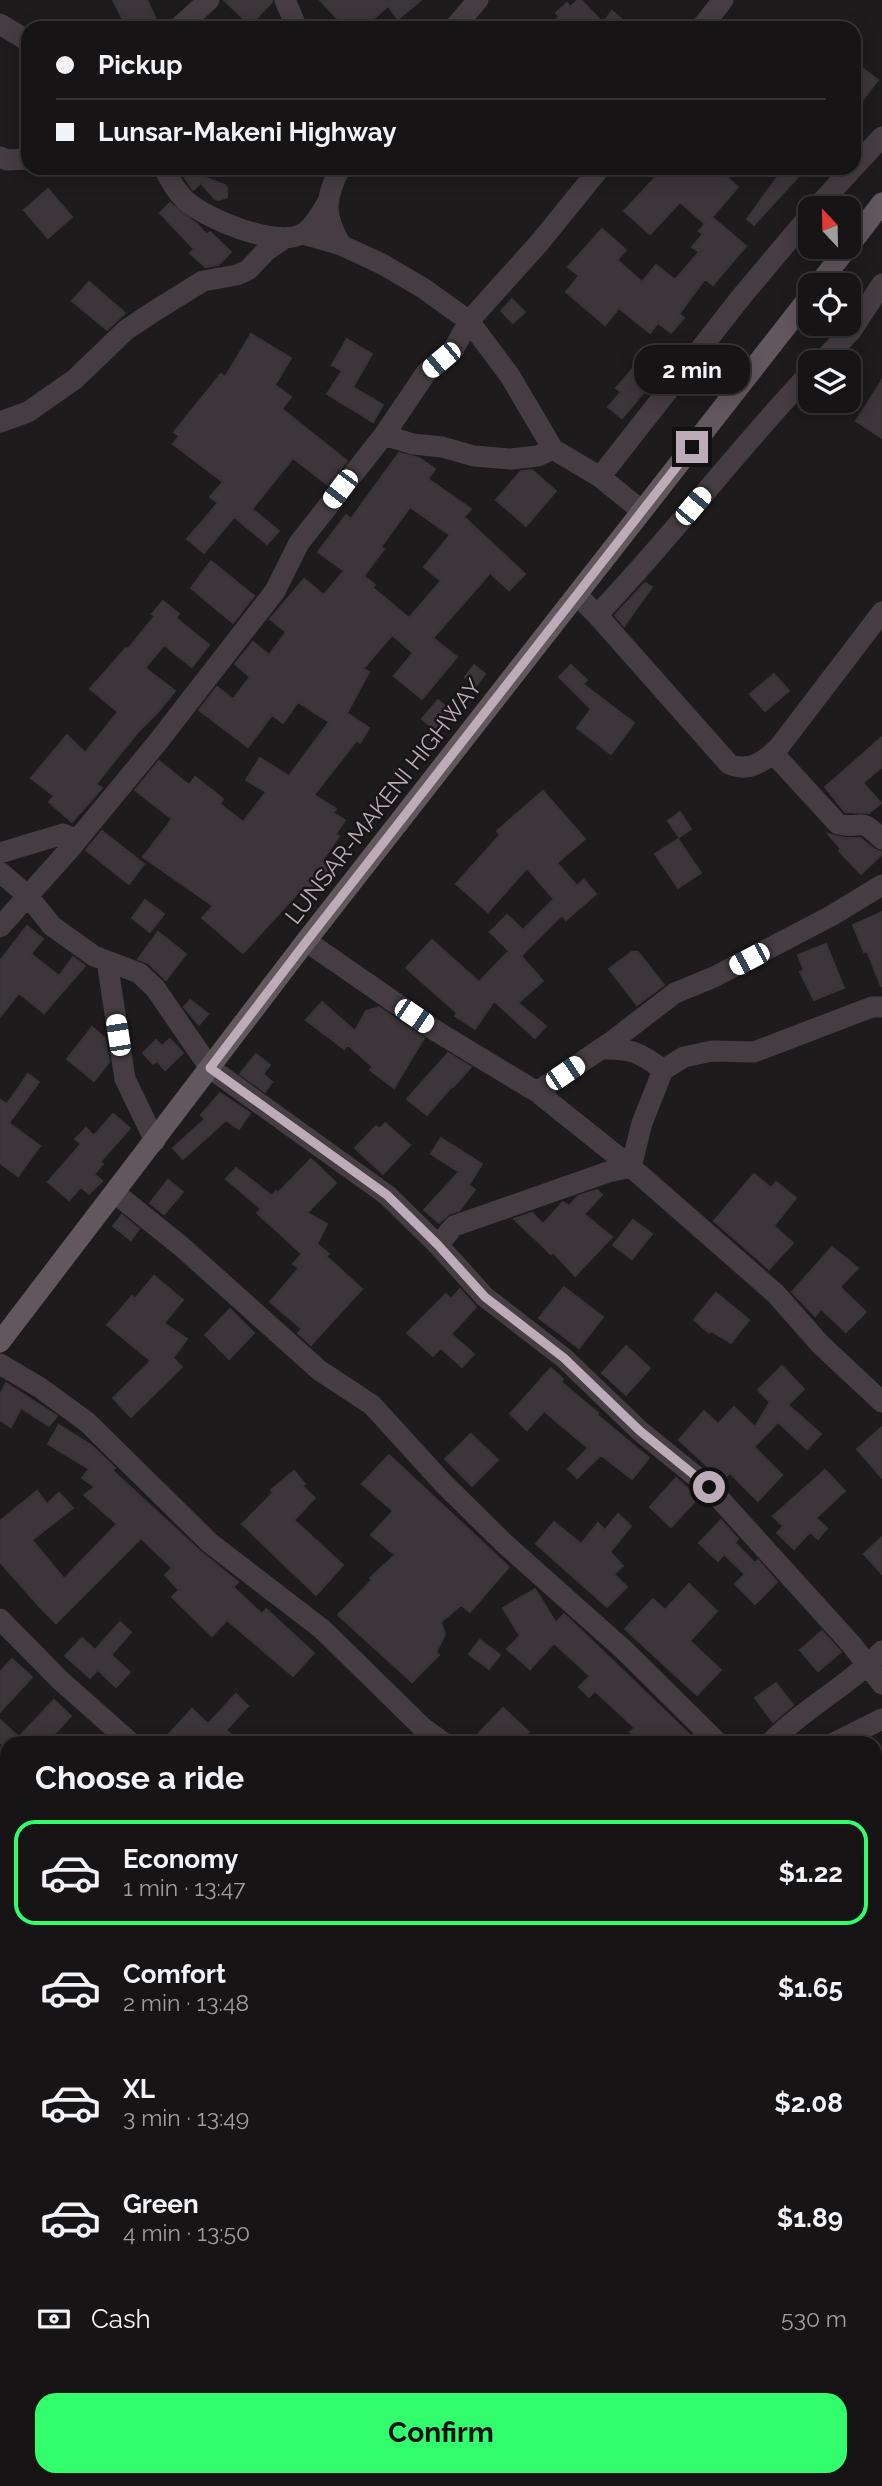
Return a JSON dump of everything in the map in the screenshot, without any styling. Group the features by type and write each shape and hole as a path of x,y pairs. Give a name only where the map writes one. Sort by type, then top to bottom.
{"main road":[{"path":"861,230 882,203"},
{"path":"827,273 838,259"},
{"name":"LUNSAR-MAKENI HIGHWAY","path":"0,1342 306,942 798,311"}],"street":[{"path":"186,21 209,0"},
{"path":"285,0 294,21"},
{"path":"460,21 478,0"},
{"path":"706,21 723,0"},
{"path":"0,24 21,37"},
{"path":"861,159 882,137"},
{"path":"0,157 7,160 21,159"},
{"path":"167,175 186,200 222,222 257,234 293,236 341,245 382,264 423,288 469,321 510,376 553,449 600,477 642,511"},
{"path":"337,175 331,187 327,210 332,230 341,245"},
{"path":"0,927 157,744 275,591 299,543 384,435 426,373 453,350 469,321 540,242 594,175"},
{"path":"827,196 846,175"},
{"path":"0,422 28,412 75,379 126,330 181,293 203,281 237,275 248,270 267,250 317,219 328,200"},
{"path":"600,477 734,306 798,229"},
{"path":"833,350 851,331 882,284"},
{"path":"597,615 634,577 798,386"},
{"path":"384,435 413,444 442,447 474,456 511,459 538,456 553,449"},
{"path":"578,596 729,764 738,768 748,768 773,753 880,618"},
{"path":"773,753 838,824 867,825 882,839"},
{"path":"0,853 63,834 77,840"},
{"path":"0,872 28,896 52,926 94,956 139,973 155,988 210,1068 387,1195 438,1245 485,1297 564,1358 640,1431 709,1487 875,1658 882,1684"},
{"path":"537,1092 601,1049 675,993 714,977 831,916 882,885"},
{"path":"306,942 436,1031 537,1092 631,1167 776,1294 820,1344 882,1402"},
{"path":"107,961 125,1079 155,1141"},
{"path":"631,1167 642,1122 663,1070 684,1057 712,1051 754,1052 872,1007 882,1007"},
{"path":"601,1049 624,1048 643,1055 663,1070"},
{"path":"438,1245 454,1226 608,1172 631,1167"},
{"path":"115,1193 182,1247 319,1370 372,1405 452,1492 504,1543 624,1650 712,1736"},
{"path":"0,1364 88,1422 210,1544 323,1629 434,1736"},
{"path":"0,1619 60,1679 123,1736"},
{"path":"778,1736 820,1699 875,1658"},
{"path":"848,1736 882,1719"}],"building":[{"path":"113,0 147,0 157,21 124,21"},
{"path":"224,0 272,0 254,21 246,21"},
{"path":"320,0 421,0 398,19 388,6 371,21 340,21"},
{"path":"581,0 601,21 555,21 559,17 556,13 567,3 570,7"},
{"path":"612,11 624,21 604,21"},
{"path":"861,67 878,80 861,102"},
{"path":"183,175 209,175 206,178 225,185 227,197 215,199 201,183 193,190"},
{"path":"657,175 725,175 738,187 712,217 746,246 713,285 705,279 679,314 684,318 671,333 658,323 650,333 619,308 605,325 566,292 579,276 568,267 602,229 626,250 617,260 642,282 656,265 675,280 699,252 692,247 703,234 699,231 705,224 680,202 650,234 624,211"},
{"path":"779,175 800,175 754,225 747,219"},
{"path":"48,189 72,217 48,238 24,210"},
{"path":"170,203 207,235 210,232 231,252 218,265 205,267 190,253 194,249 160,213"},
{"path":"89,282 125,313 107,330 72,301"},
{"path":"512,299 525,312 513,323 501,311"},
{"path":"251,334 291,358 275,385 291,397 282,409 347,461 328,485 293,458 252,509 279,531 267,544 234,517 204,553 187,539 218,503 210,497 223,482 173,444 179,436 174,432 221,374 225,377"},
{"path":"347,339 372,354 353,387 383,405 373,422 327,394 342,371 332,365"},
{"path":"643,357 661,372 622,418 608,407 621,392 616,388"},
{"path":"882,380 882,438 856,421"},
{"path":"399,453 419,458 435,469 428,479 471,509 464,517 525,574 509,590 490,573 433,638 457,657 422,699 394,676 413,653 392,635 363,669 369,672 347,713 369,728 360,743 357,740 314,795 336,809 333,813 345,820 336,834 339,836 324,858 332,865 312,891 305,885 243,953 202,918 213,906 143,857 172,819 135,790 159,761 189,785 195,777 223,799 220,804 243,822 266,792 246,780 260,758 289,776 329,722 298,702 283,723 272,715 248,747 199,710 217,687 233,699 250,677 235,664 253,642 269,655 286,632 270,619 304,579 324,595 344,571 318,552 346,515 351,519","holes":["410,507 450,535 424,567 441,581 409,618 373,588 375,585 364,576"]},
{"path":"532,470 556,491 526,526 496,500 521,471"},
{"path":"211,561 254,596 233,623 191,588"},
{"path":"645,583 652,587 624,626 615,615"},
{"path":"163,601 179,614 176,618 209,645 192,667 164,645 145,668 175,691 96,784 102,788 72,822 49,802 54,796 31,778 67,735 85,753 118,712 90,689 126,648 128,649 155,616 152,614"},
{"path":"474,665 485,674 476,686 465,677"},
{"path":"571,665 587,680 583,684 634,723 611,754 577,728 591,709 559,677"},
{"path":"774,674 789,691 765,711 750,694"},
{"path":"438,700 451,711 435,730 422,719"},
{"path":"882,737 882,767 863,783 881,803 869,813 845,812 825,787"},
{"path":"543,791 585,839 557,863 577,886 584,880 596,894 566,920 562,915 521,956 543,981 518,1003 546,1026 535,1038 494,1001 475,1029 455,1016 457,1013 406,968 432,940 479,982 509,951 490,932 507,915 523,930 554,899 527,868 488,912 456,884 500,835 497,831"},
{"path":"680,812 691,829 679,837 668,821"},
{"path":"102,831 144,864 129,884 86,850"},
{"path":"828,834 860,838 882,854 861,874 839,851 841,849"},
{"path":"678,839 701,873 678,888 655,854"},
{"path":"145,900 164,914 150,932 132,918"},
{"path":"882,912 882,986 881,986 853,925"},
{"path":"27,926 43,939 31,954 59,976 73,957 85,966 44,1013 19,993 0,1017 0,961"},
{"path":"158,932 186,954 166,980 148,963 138,959"},
{"path":"826,944 844,988 814,1000 800,972 804,970 798,955"},
{"path":"632,952 638,952 664,985 637,1005 609,969"},
{"path":"190,1000 208,1014 199,1025 184,1007"},
{"path":"322,1002 355,1031 366,1011 379,1007 424,1038 394,1088 370,1070 373,1067 348,1045 344,1049 306,1020"},
{"path":"92,1027 105,1038 109,1062 94,1081 67,1059"},
{"path":"170,1039 183,1053 165,1070 157,1061 153,1064 143,1053 156,1040 162,1046"},
{"path":"448,1053 471,1067 427,1115 407,1099"},
{"path":"256,1054 270,1065 263,1074 272,1082 265,1092 240,1074"},
{"path":"28,1074 39,1082 9,1123 40,1146 18,1176 0,1163 0,1100 7,1104"},
{"path":"220,1093 250,1113 239,1129 226,1120 183,1159 173,1148 205,1119 201,1115"},
{"path":"113,1114 130,1128 100,1162 103,1164 94,1174 102,1181 89,1194 81,1187 69,1200 48,1182 81,1144 75,1139 86,1128 94,1136"},
{"path":"385,1123 410,1145 383,1174 355,1148 376,1126 380,1129"},
{"path":"441,1138 482,1164 469,1185 475,1190 459,1211 449,1214 439,1223 424,1210 459,1172 431,1154"},
{"path":"311,1159 336,1183 307,1213 327,1224 317,1244 329,1254 326,1256 362,1289 311,1345 298,1333 302,1329 270,1302 299,1268 293,1264 302,1254 257,1213 261,1209 226,1179 236,1168 272,1196"},
{"path":"754,1174 771,1188 776,1182 796,1198 774,1226 793,1243 769,1269 714,1221"},
{"path":"168,1180 183,1192 164,1214 150,1203"},
{"path":"597,1190 602,1195 584,1214 612,1237 575,1276 553,1252 551,1254 514,1219 532,1213 543,1224 563,1202 569,1206 578,1196"},
{"path":"122,1215 139,1229 131,1240 113,1226"},
{"path":"633,1220 652,1234 632,1259 613,1245"},
{"path":"832,1247 858,1268 840,1287 866,1312 846,1332 821,1309 815,1316 792,1292"},
{"path":"154,1276 183,1300 164,1323 187,1339 173,1358 182,1367 131,1417 113,1398 151,1361 107,1325 132,1296 135,1299"},
{"path":"564,1287 603,1317 579,1348 539,1318"},
{"path":"460,1289 476,1307 451,1334 474,1354 462,1367 441,1348 433,1356 407,1333 446,1294 451,1299"},
{"path":"716,1293 749,1320 731,1343 711,1331 709,1333 694,1320"},
{"path":"230,1309 254,1333 229,1359 205,1335"},
{"path":"626,1346 650,1368 626,1395 602,1373"},
{"path":"782,1366 804,1389 788,1405 821,1434 807,1449 778,1422 754,1447 782,1475 758,1501 730,1473 722,1480 679,1440 704,1411 718,1424 734,1407 755,1427 770,1402 758,1390"},
{"path":"551,1368 563,1379 561,1382 649,1458 632,1479 601,1455 577,1478 568,1469 588,1448 544,1411 527,1430 510,1414"},
{"path":"6,1383 57,1416 49,1426 21,1408 11,1427 0,1420 0,1395"},
{"path":"59,1425 91,1445 115,1468 113,1471 201,1552 238,1582 233,1587 262,1614 266,1609 314,1653 293,1676 227,1620 212,1636 172,1597 179,1590 165,1575 172,1568 141,1538 56,1623 39,1606 0,1562 0,1521 37,1491 47,1504 59,1493 73,1508 32,1540 64,1579 117,1524 84,1495 95,1487 82,1478 89,1469 48,1444"},
{"path":"882,1427 882,1478 857,1449"},
{"path":"471,1434 498,1460 472,1486 445,1459"},
{"path":"389,1455 509,1567 470,1612 461,1605 441,1622 445,1634 436,1652 439,1655 412,1682 338,1615 372,1580 370,1578 395,1555 371,1535 393,1511 362,1484"},
{"path":"825,1470 845,1491 816,1518 827,1528 818,1539 810,1532 794,1549 777,1533 783,1526 773,1516"},
{"path":"294,1471 305,1484 302,1486 315,1498 294,1520 343,1565 316,1595 242,1524 273,1493 271,1490"},
{"path":"676,1478 698,1498 671,1527 650,1507"},
{"path":"618,1514 631,1526 610,1552 623,1566 614,1574 627,1587 607,1607 536,1544 554,1522 581,1544 598,1523 605,1530"},
{"path":"721,1520 738,1539 735,1543 755,1563 758,1560 777,1582 755,1604 735,1584 745,1574 724,1554 718,1561 699,1543"},
{"path":"882,1537 882,1574 864,1554"},
{"path":"689,1584 717,1611 690,1641 721,1670 697,1695 625,1629 653,1599 665,1610"},
{"path":"535,1589 556,1623 564,1614 689,1734 634,1736 630,1732 635,1728 595,1691 589,1697 579,1687 590,1676 554,1643 530,1669 507,1649 520,1636 503,1608"},
{"path":"120,1622 131,1632 111,1655 130,1672 116,1687 98,1670 90,1678 65,1656 82,1638 95,1650"},
{"path":"822,1631 841,1652 818,1671 800,1650"},
{"path":"480,1640 500,1655 489,1669 469,1654"},
{"path":"12,1659 32,1677 0,1712 0,1672"},
{"path":"776,1683 793,1705 773,1722 755,1698"},
{"path":"236,1694 248,1706 226,1730 233,1736 169,1734 192,1709 208,1724"},
{"path":"54,1700 71,1716 52,1736 20,1736"},
{"path":"503,1708 529,1732 525,1736 477,1735"},
{"path":"0,1720 18,1736 0,1736"}],"route":[{"path":"692,447 210,1068 387,1195 438,1245 485,1297 564,1358 640,1431 709,1487"}]}
